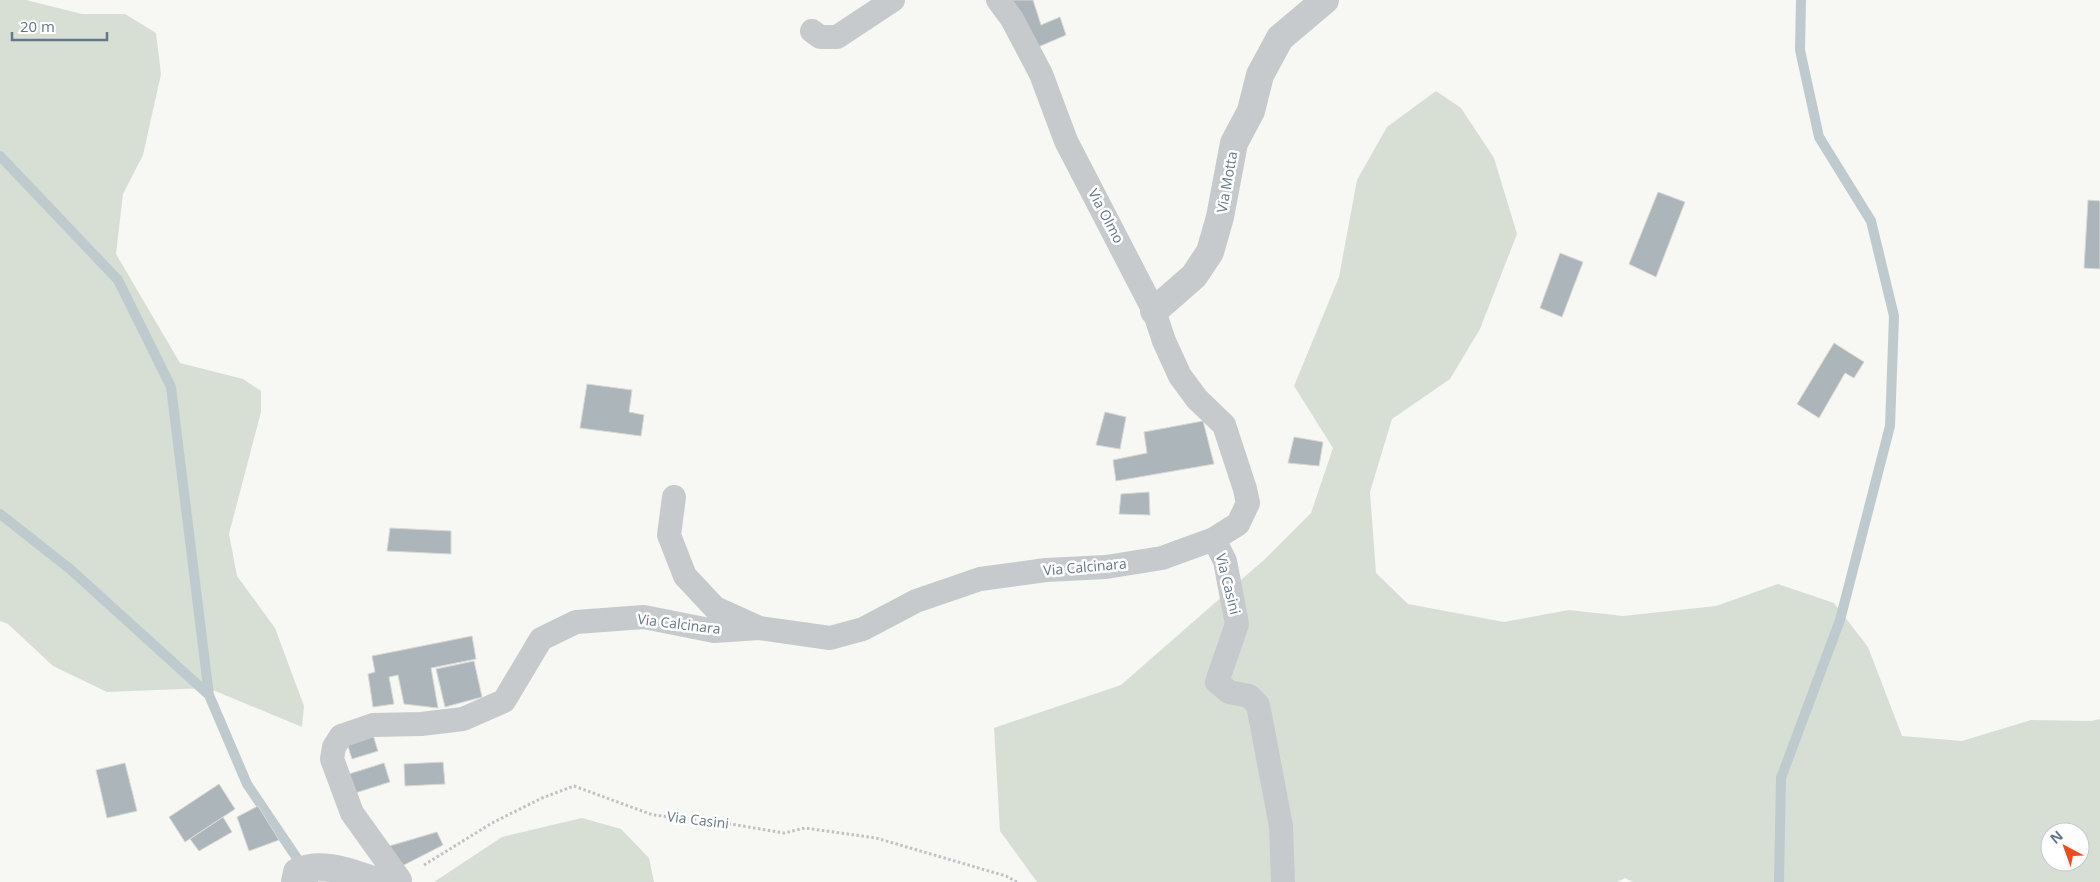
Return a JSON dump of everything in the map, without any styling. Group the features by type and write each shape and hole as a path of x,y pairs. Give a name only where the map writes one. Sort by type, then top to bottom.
{"street":[{"path":"812,31 820,37 836,37 893,0"},
{"name":"Via Olmo","path":"998,0 1012,19 1042,74 1066,141 1154,311 1180,376 1197,399 1224,425"},
{"name":"Via Motta","path":"1154,311 1194,276 1210,252 1220,217 1234,143 1251,111 1260,76 1280,38 1325,0"},
{"name":"Via Casini","path":"1224,425 1248,502 1238,524 1214,539 1225,561 1238,624 1217,682 1229,692 1249,696 1258,705 1281,826 1283,882"},
{"path":"674,496 669,535 685,576 715,608 759,628"},
{"name":"Via Calcinara","path":"392,881 352,813 332,759 334,747 341,736 373,726 420,724 463,719 504,701 541,639 576,622 644,617 714,631 759,628 830,638 863,629 916,600 980,579 1046,570 1106,567 1162,558 1214,539"},
{"path":"304,873 392,881"}],"path":[{"name":"Via Casini","path":"392,881 492,823 542,798 574,786 653,815 784,833 805,828 876,838 1006,876 1017,882"}],"shaded area":[{"path":"0,0 26,0 82,14 125,14 156,33 161,74 143,155 123,194 116,254 180,363 243,379 261,391 261,412 229,534 237,576 275,628 304,706 302,727 208,688 107,692 53,666 8,624 0,621"},
{"path":"1436,91 1461,108 1494,158 1517,234 1480,329 1450,379 1392,419 1370,492 1376,573 1408,604 1504,622 1569,610 1623,616 1716,606 1778,584 1834,603 1868,647 1902,736 1962,741 2031,720 2091,721 2100,719 2100,882 1633,882 1625,878 1617,882 1037,882 1000,831 994,728 1121,685 1265,559 1311,513 1333,448 1294,386 1339,277 1357,180 1387,127"},
{"path":"582,818 621,829 649,858 654,882 434,882 502,837"}],"building":[{"path":"1005,0 1033,0 1041,25 1060,17 1066,35 1029,51"},
{"path":"1658,192 1685,202 1656,277 1629,264"},
{"path":"2088,200 2100,201 2100,269 2084,268"},
{"path":"1560,253 1583,262 1562,317 1540,308"},
{"path":"1834,343 1864,362 1854,378 1845,373 1819,418 1797,404"},
{"path":"587,384 632,390 629,412 644,415 641,436 580,428"},
{"path":"1105,412 1126,417 1120,449 1096,445"},
{"path":"1203,421 1214,464 1116,481 1113,460 1147,453 1144,432"},
{"path":"1294,437 1323,442 1319,466 1288,463"},
{"path":"1149,492 1150,515 1119,514 1121,494"},
{"path":"390,528 451,531 451,554 387,551"},
{"path":"472,636 476,659 431,668 438,708 404,704 398,675 389,677 394,704 373,707 368,674 375,672 372,656"},
{"path":"474,661 482,697 445,707 436,669"},
{"path":"373,735 378,751 352,759 347,743"},
{"path":"443,762 445,784 405,786 404,764"},
{"path":"125,763 137,811 107,818 96,770"},
{"path":"384,763 390,782 355,793 349,774"},
{"path":"219,784 235,809 185,842 169,817"},
{"path":"258,806 279,840 249,851 237,817"},
{"path":"223,817 232,832 199,851 190,839"},
{"path":"437,832 443,845 400,867 386,847"}],"waterway":[{"path":"1779,882 1781,778 1840,620 1890,426 1894,316 1871,221 1819,137 1800,50 1801,0"},
{"path":"0,156 118,280 171,387 209,695"},
{"path":"0,514 70,569 209,695 247,784 313,882"}]}
